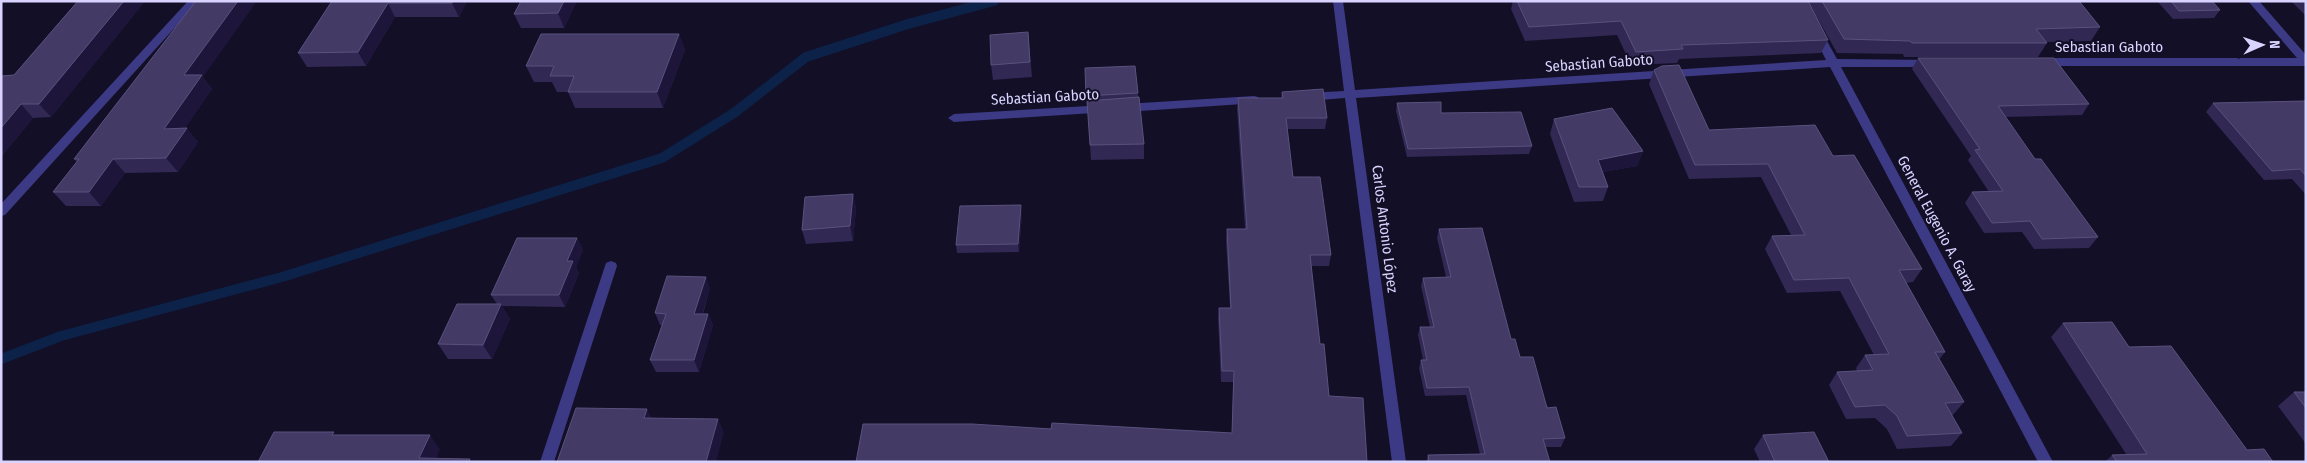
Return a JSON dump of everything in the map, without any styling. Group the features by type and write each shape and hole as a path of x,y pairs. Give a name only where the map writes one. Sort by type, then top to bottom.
{"street":[{"path":"1,212 194,1"},
{"name":"Carlos Antonio López","path":"1338,1 1399,462"},
{"path":"2253,1 2306,62"},
{"name":"General Eugenio A. Garay","path":"1810,19 2046,462"},
{"name":"Sebastian Gaboto","path":"1292,98 1833,63 1941,62"},
{"name":"Sebastian Gaboto","path":"2030,62 2306,62"},
{"name":"Sebastian Gaboto","path":"954,118 1262,100"},
{"path":"547,462 611,266"}],"building":[{"path":"78,1 124,1 39,104 21,104 1,128 1,76 14,75"},
{"path":"196,1 238,1 184,75 202,75 164,129 187,128 166,158 113,159 89,192 53,192 79,159 74,159"},
{"path":"332,1 453,1 452,3 388,3 358,52 298,53"},
{"path":"521,1 564,1 558,13 514,14"},
{"path":"1517,1 1808,1 1828,40 1681,45 1683,49 1636,52 1621,21 1529,27"},
{"path":"1822,1 2079,1 2100,27 2036,29 2047,43 1912,43 1910,41 1844,39"},
{"path":"2171,1 2212,1 2220,10 2179,11"},
{"path":"1028,32 1030,62 991,65 990,35"},
{"path":"541,34 679,34 657,92 568,92 574,76 550,76 554,66 526,66"},
{"path":"1918,58 2054,58 2089,104 1998,106 2035,159 2041,159 2098,237 2042,239 2030,221 1992,223 1972,192 2003,191 1975,150 1980,149"},
{"path":"1679,65 1709,130 1815,125 1833,156 1854,155 1922,269 1899,270 1945,352 1935,352 1964,402 1945,403 1962,433 1907,436 1897,416 1885,405 1855,407 1837,372 1873,370 1865,355 1889,354 1849,278 1794,280 1772,236 1805,235 1768,164 1695,165 1654,70 1662,66"},
{"path":"1135,66 1138,93 1086,96 1085,68"},
{"path":"1323,89 1327,118 1286,118 1293,177 1320,177 1331,255 1310,255 1320,344 1324,344 1329,396 1363,398 1367,462 856,462 863,424 972,424 1051,429 1052,423 1232,433 1234,371 1222,371 1219,308 1231,308 1227,229 1247,229 1238,98 1283,98 1282,92"},
{"path":"1139,97 1144,144 1090,145 1087,101"},
{"path":"2306,101 2306,176 2300,169 2272,171 2213,103"},
{"path":"1441,102 1441,113 1521,112 1532,146 1408,149 1397,103"},
{"path":"1612,108 1643,151 1598,160 1608,187 1579,187 1554,119"},
{"path":"853,194 850,226 802,230 805,197"},
{"path":"1021,205 1018,244 956,245 960,206"},
{"path":"1482,228 1511,339 1515,339 1520,357 1533,357 1547,408 1556,407 1565,438 1543,439 1550,462 1429,462 1428,455 1485,454 1469,387 1427,388 1421,360 1427,360 1420,327 1434,327 1423,278 1451,277 1439,229"},
{"path":"517,238 577,238 567,261 573,261 559,295 491,295"},
{"path":"667,276 706,277 694,314 708,314 694,360 650,360 666,314 655,313"},
{"path":"457,304 501,304 483,345 438,344"},
{"path":"2112,322 2129,347 2171,346 2247,450 2264,449 2273,462 2117,462 2112,455 2147,454 2063,323"},
{"path":"2294,392 2306,392 2306,408"},
{"path":"576,408 647,409 644,418 718,419 706,462 557,462"},
{"path":"274,432 334,432 332,435 430,435 419,458 470,459 469,462 258,462"},
{"path":"1814,432 1829,462 1775,462 1763,435"}],"waterway":[{"path":"1,359 61,336 282,277 662,158 734,113 806,57 908,24 994,1"}]}
